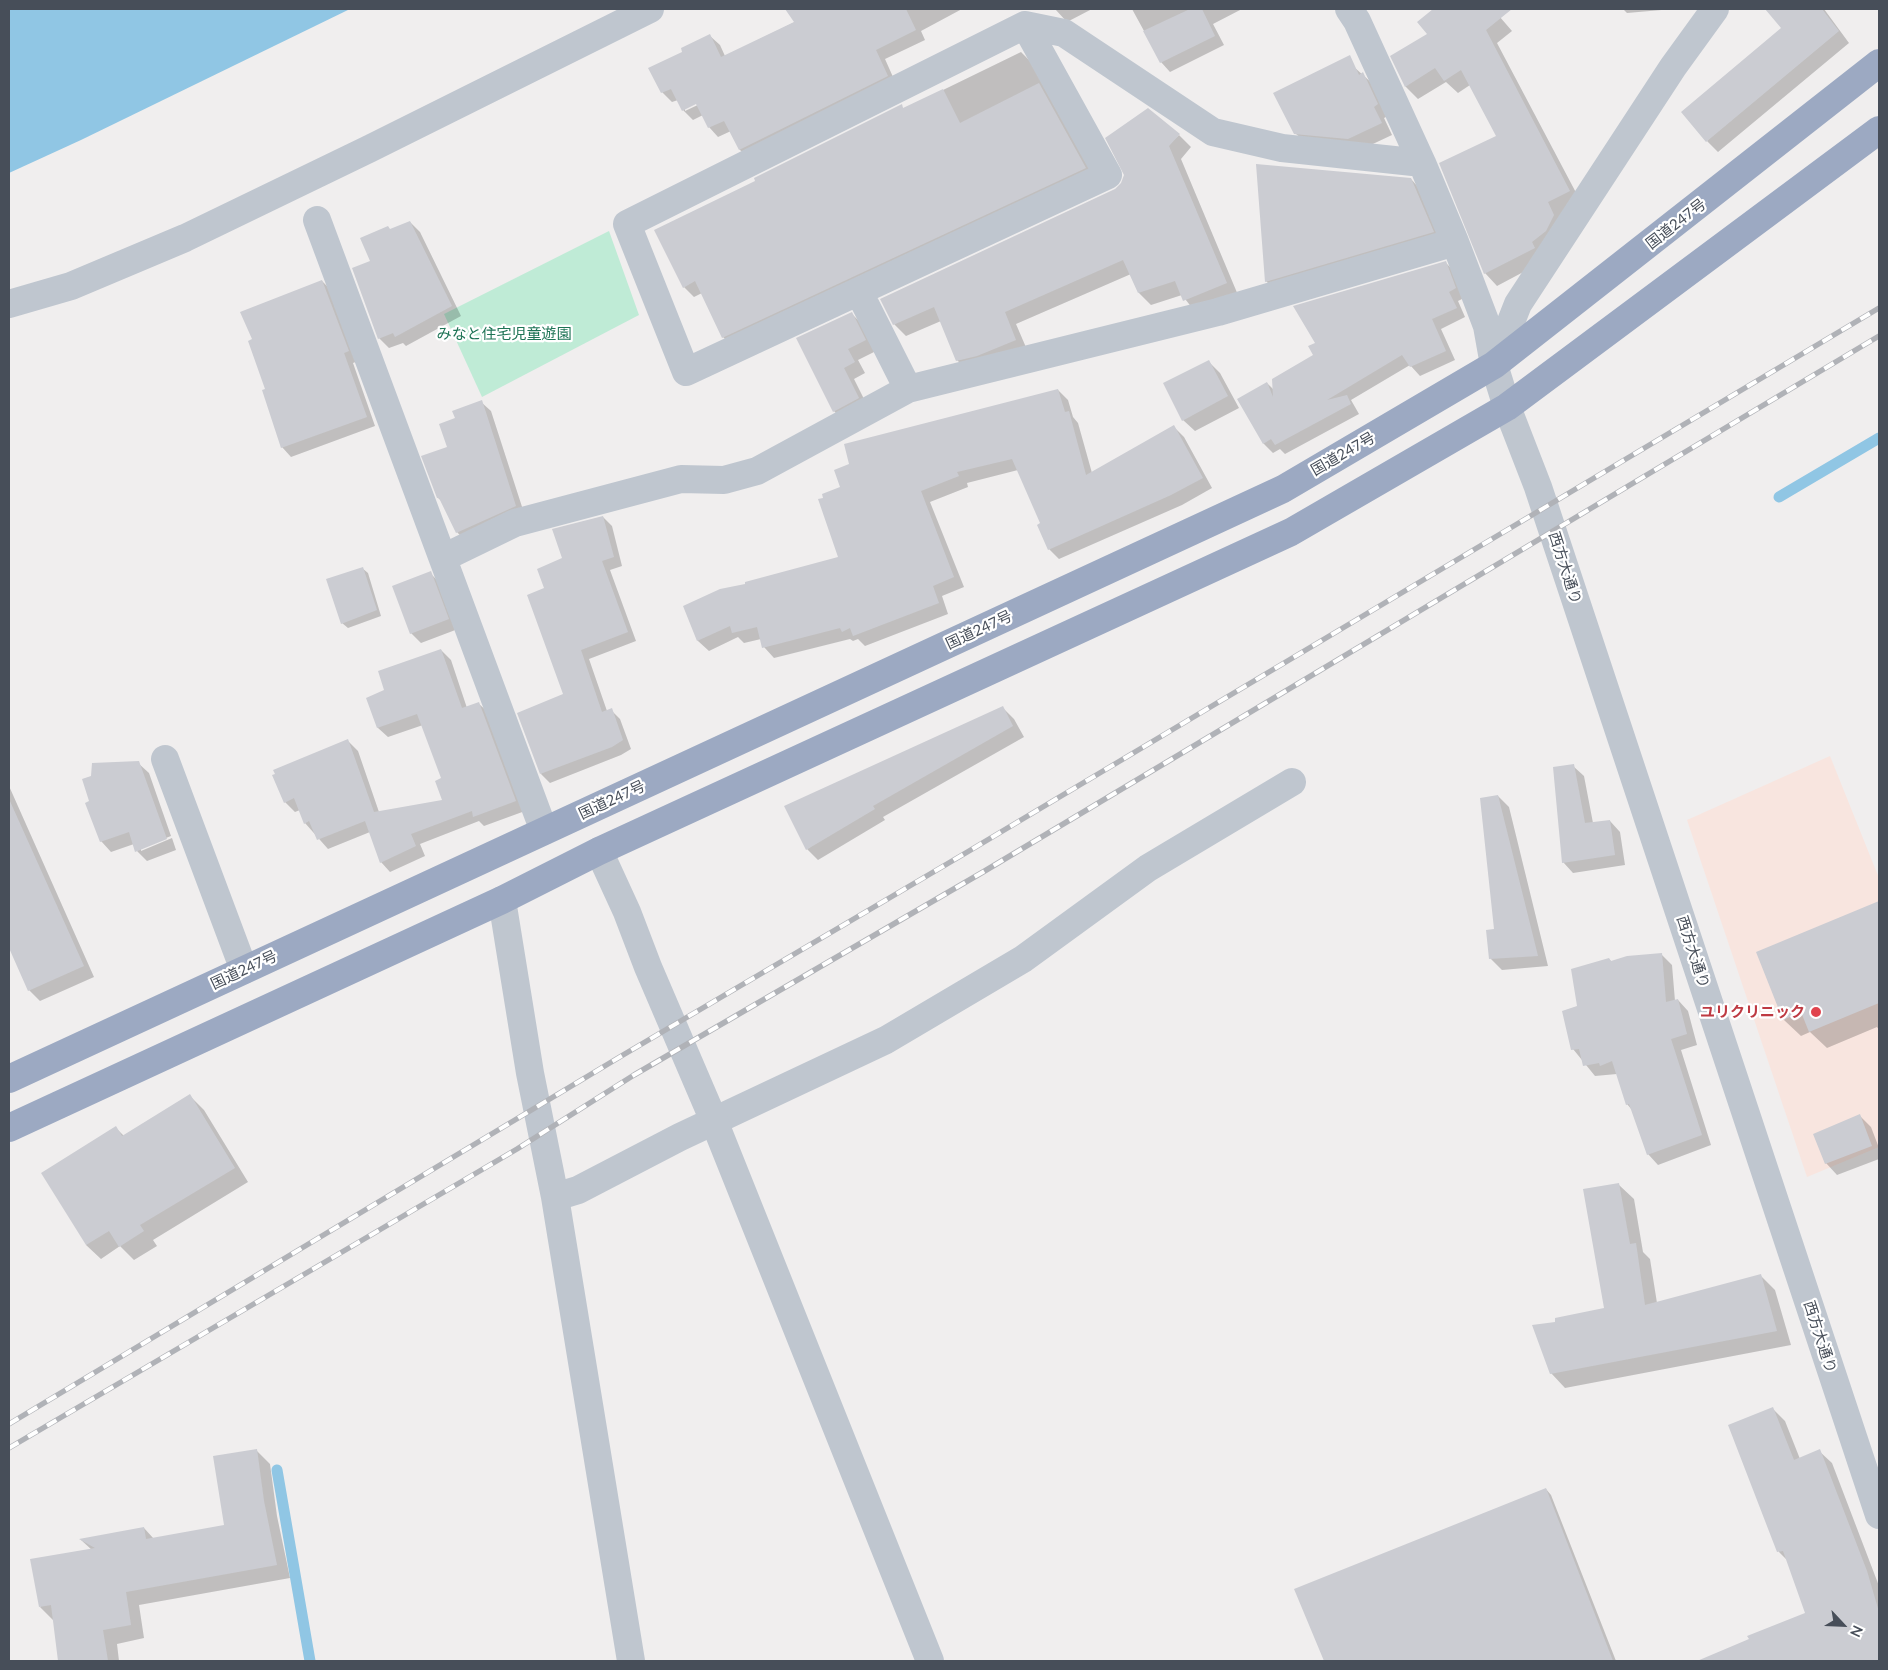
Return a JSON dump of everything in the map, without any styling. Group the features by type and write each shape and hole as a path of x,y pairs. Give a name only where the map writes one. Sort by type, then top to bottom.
{"highway":[{"name":"国道247号","path":"9,1080 1283,489 1494,365 1879,63"},
{"path":"9,1128 502,900 599,851 1291,532 1507,407 1879,130"}],"street":[{"path":"9,304 71,286 185,238 650,9"},
{"name":"西方大通り","path":"1349,9 1357,21 1422,163 1487,326 1494,365 1507,407 1534,475 1879,1515"},
{"path":"1494,365 1518,304 1673,67 1715,9"},
{"path":"1025,25 1108,175 686,372 626,224 1025,25 1064,33 1213,132 1282,148 1422,163"},
{"path":"317,220 544,831"},
{"path":"444,558 515,523 681,478 724,480 757,471 908,389 1218,312 1455,242"},
{"path":"859,292 908,389"},
{"path":"165,759 244,970"},
{"path":"555,1197 578,1190 714,1121 886,1040 1023,959 1148,868 1292,782"},
{"path":"599,851 627,912 648,967 714,1121 930,1661"},
{"path":"502,900 530,1074 555,1197 630,1661"}],"shaded area":[{"name":"ユリクリニック","path":"1830,756 1879,878 1879,1147 1807,1177 1687,820"}],"green space":[{"name":"みなと住宅児童遊園","path":"609,231 639,315 482,397 444,314"}],"water":[{"path":"9,9 350,9 9,173"}],"building":[{"path":"785,9 906,9 916,30 876,50 888,76 739,150 724,121 708,128 696,104 682,111 671,89 661,93 648,68 682,52 681,48 710,34 721,57 794,22"},
{"path":"1190,9 1202,9 1215,36 1160,63 1143,31"},
{"path":"1433,9 1512,9 1486,30 1570,191 1548,202 1554,215 1546,231 1532,242 1535,248 1484,274 1439,163 1496,136 1461,70 1444,81 1435,68 1405,87 1390,56 1427,34 1417,22"},
{"path":"1765,9 1822,9 1839,31 1706,142 1681,112 1781,28"},
{"path":"1350,55 1359,75 1363,72 1378,104 1374,107 1382,123 1348,139 1294,134 1273,93"},
{"path":"1039,83 1086,168 722,338 695,281 683,288 654,230 755,181 754,178 902,104 903,108 943,89 960,123"},
{"path":"1148,108 1180,134 1169,146 1227,283 1183,301 1175,281 1138,293 1123,260 1005,312 1016,340 977,356 956,361 934,307 893,325 880,299 1115,189 1121,183 1124,175 1105,138"},
{"path":"1256,164 1411,178 1434,232 1265,282"},
{"path":"410,221 452,306 395,337 393,333 378,339 352,268 370,261 360,238 388,226 390,229"},
{"path":"1446,261 1456,288 1449,292 1457,308 1432,319 1446,351 1410,367 1402,355 1327,400 1347,395 1351,404 1275,445 1271,439 1263,444 1237,399 1267,382 1273,397 1272,379 1313,355 1308,346 1315,343 1293,306"},
{"path":"322,280 349,351 344,353 367,417 281,448 262,390 265,389 248,341 252,339 240,312"},
{"path":"852,312 866,340 848,349 855,362 844,368 859,398 833,412 796,338"},
{"path":"1209,360 1228,396 1182,421 1163,383"},
{"path":"1058,389 1065,412 1069,411 1086,475 1174,425 1203,478 1171,495 1048,550 1037,525 1040,523 1012,459 957,472 959,476 921,491 954,577 933,586 939,603 853,636 850,628 842,632 840,628 762,648 757,627 732,633 730,626 697,641 683,606 720,589 745,584 745,582 838,557 818,499 823,498 822,494 840,487 834,470 849,464 844,444"},
{"path":"482,400 516,506 456,533 439,498 437,498 421,456 447,447 439,424 455,418 452,411"},
{"path":"603,516 614,557 602,561 628,632 581,650 602,712 612,708 623,740 612,747 540,774 517,713 563,694 527,595 544,588 537,569 562,558 552,529"},
{"path":"363,567 377,610 341,624 326,579"},
{"path":"431,571 449,619 410,634 392,586"},
{"path":"441,649 462,708 479,702 516,801 473,817 472,811 411,834 416,846 380,863 365,821 317,840 309,821 304,824 294,798 284,803 272,775 275,774 273,770 348,739 374,812 442,800 435,781 441,778 417,714 377,728 366,698 384,690 378,671"},
{"path":"1003,706 1013,726 873,806 875,809 806,850 784,806"},
{"path":"139,761 167,839 135,852 129,832 100,842 85,803 89,801 82,779 91,776 92,763"},
{"path":"1574,764 1585,823 1610,820 1615,855 1562,863 1553,767"},
{"path":"1498,795 1538,956 1489,959 1486,930 1494,929 1480,798"},
{"path":"9,799 84,966 28,991 9,948"},
{"path":"1879,901 1879,1003 1809,1032 1801,1012 1783,1020 1756,952"},
{"path":"1662,953 1666,1002 1678,999 1687,1034 1671,1039 1702,1135 1647,1155 1629,1104 1626,1105 1612,1061 1600,1066 1599,1063 1583,1066 1579,1049 1571,1050 1562,1011 1577,1006 1571,969 1609,958 1611,961 1627,956"},
{"path":"190,1094 235,1168 140,1225 144,1231 119,1247 109,1231 86,1245 41,1173 116,1126 122,1136"},
{"path":"1860,1114 1872,1146 1825,1164 1813,1134"},
{"path":"1619,1183 1630,1244 1636,1243 1645,1305 1761,1274 1777,1331 1550,1374 1532,1325 1555,1322 1555,1318 1604,1308 1583,1189"},
{"path":"1773,1407 1794,1460 1820,1449 1867,1571 1879,1612 1879,1661 1697,1661 1749,1639 1747,1636 1805,1613 1783,1551 1777,1552 1728,1425"},
{"path":"257,1449 264,1501 277,1565 126,1592 131,1625 103,1630 108,1661 58,1661 51,1605 39,1607 30,1559 95,1548 79,1539 144,1527 146,1539 224,1525 213,1456"},
{"path":"1546,1488 1613,1661 1324,1661 1294,1589"}],"waterway":[{"path":"1779,497 1879,438"},
{"path":"277,1470 310,1661"}],"railway":[{"path":"9,1424 623,1055 969,851 1879,308"},
{"path":"9,1448 517,1149 634,1075 983,872 1879,336"}],"place":[{"name":"ユリクリニック","path":"1816,1012"}]}
